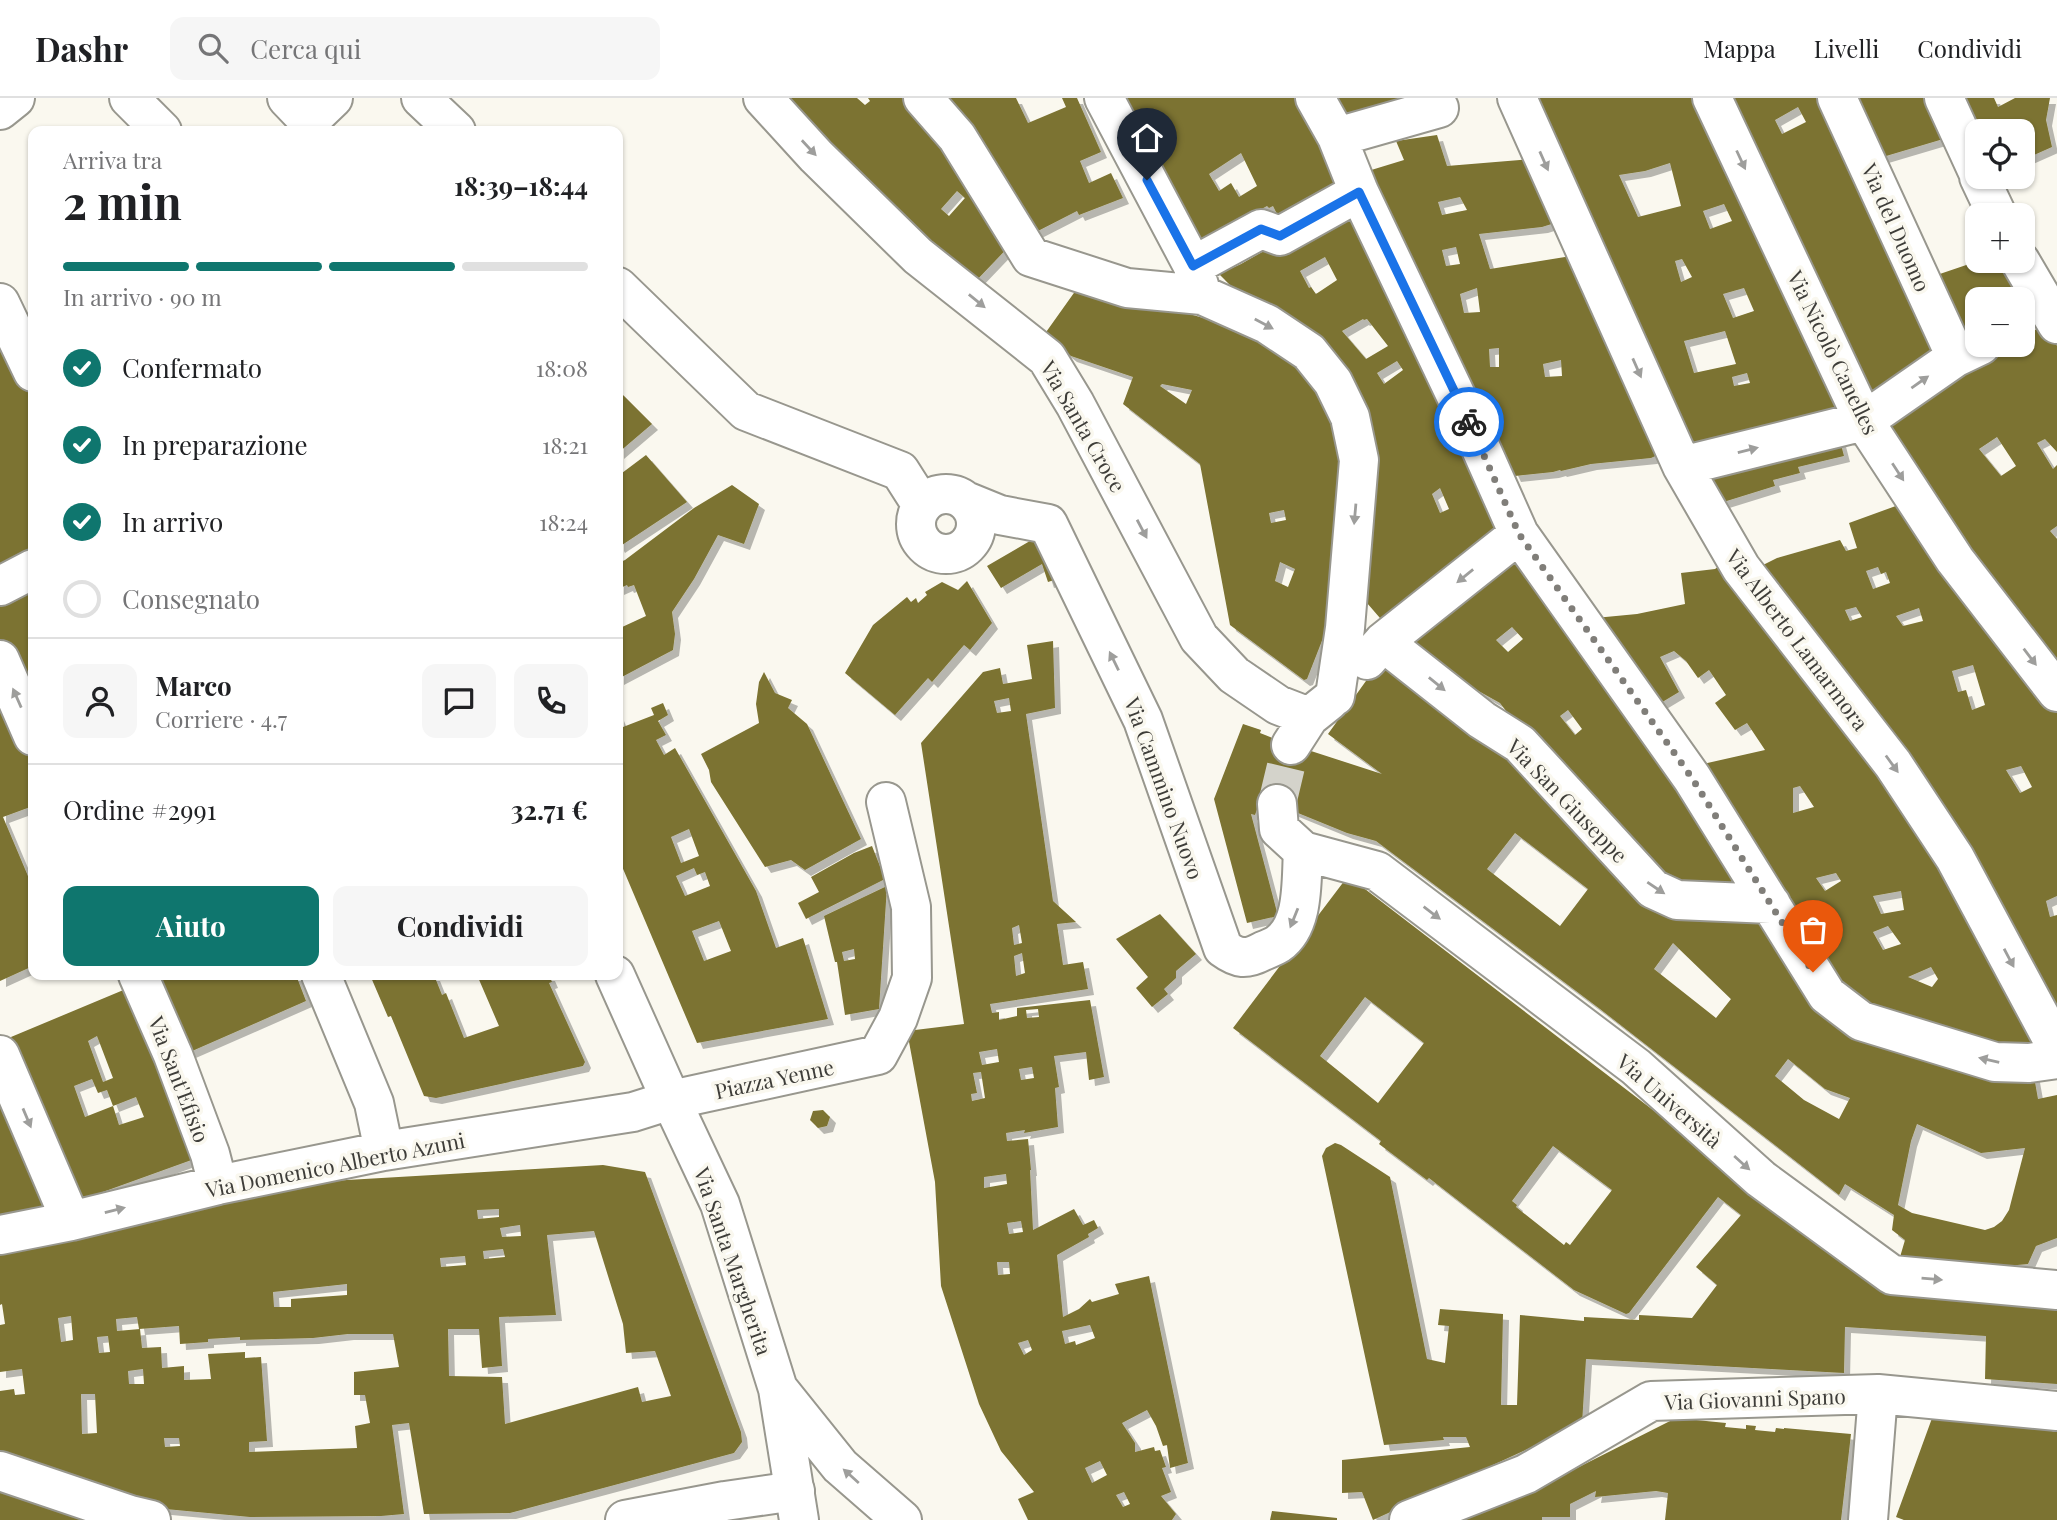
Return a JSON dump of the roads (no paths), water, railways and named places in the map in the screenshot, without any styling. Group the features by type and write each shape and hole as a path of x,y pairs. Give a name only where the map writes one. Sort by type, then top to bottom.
{"street":[{"path":"0,110 15,98"},
{"path":"129,98 157,126"},
{"path":"287,98 309,121 334,98"},
{"path":"421,98 451,126"},
{"name":"Via Santa Croce","path":"763,98 816,156 918,256 1047,358 1081,416 1199,638 1234,676 1278,705 1312,719"},
{"path":"923,98 957,137 1031,257 1127,288 1198,281 1261,229 1280,236 1359,192"},
{"path":"1104,98 1198,281 1308,352 1333,382 1350,417 1359,460 1345,628 1312,719"},
{"path":"1315,98 1337,137 1359,192 1519,534 1692,778 1827,995 1861,1021 1995,1062 2057,1059"},
{"name":"Via Alberto Lamarmora","path":"1517,98 1682,466 1741,568 1893,764 1955,858 2057,1048"},
{"name":"Via Nicolò Canelles","path":"1712,98 1864,421 1955,560 2057,692"},
{"name":"Via del Duomo","path":"1838,98 1965,345"},
{"path":"1944,98 1965,146"},
{"path":"1337,137 1438,108"},
{"path":"2025,273 2043,321"},
{"path":"623,292 746,411 900,471 921,504 915,517 915,531 922,544 934,553 948,555 962,550 972,540 976,528 975,514 968,502"},
{"path":"0,303 28,362"},
{"path":"1682,466 1864,421 1965,353"},
{"name":"Via Cammino Nuovo","path":"921,504 936,495 953,494 1000,515 1048,524 1143,720 1223,948 1235,957 1253,956 1279,943 1292,926 1299,906 1303,851"},
{"path":"1312,719 1384,642 1519,534"},
{"path":"0,586 28,572"},
{"name":"Via San Giuseppe","path":"1384,642 1482,720 1520,744 1653,889 1677,900 1771,904"},
{"path":"0,660 28,724"},
{"name":"Piazza Yenne","path":"671,1100 878,1055 898,1018 912,978 911,907 886,802"},
{"path":"1277,804 1279,829 1303,851"},
{"name":"Via Università","path":"1303,851 1377,871 1636,1067 1761,1179 1892,1275 2057,1290"},
{"name":"Via Sant'Efisio","path":"140,980 173,1055 210,1154 218,1185"},
{"path":"323,980 374,1103 384,1151"},
{"name":"Via Santa Margherita","path":"617,980 720,1204 778,1389 797,1506"},
{"path":"0,1055 71,1221"},
{"name":"Via Domenico Alberto Azuni","path":"0,1235 71,1221 218,1185 384,1151 633,1112 671,1100"},
{"path":"778,1389 840,1466 902,1520"},
{"name":"Via Giovanni Spano","path":"1868,1520 1878,1394"},
{"name":"Via Giovanni Spano","path":"1409,1520 1526,1474 1651,1401 1878,1394 2057,1411"},
{"path":"0,1471 151,1520"},
{"path":"625,1520 725,1501 797,1506"}],"tunnel":[{"path":"1277,804 1291,745"}]}
